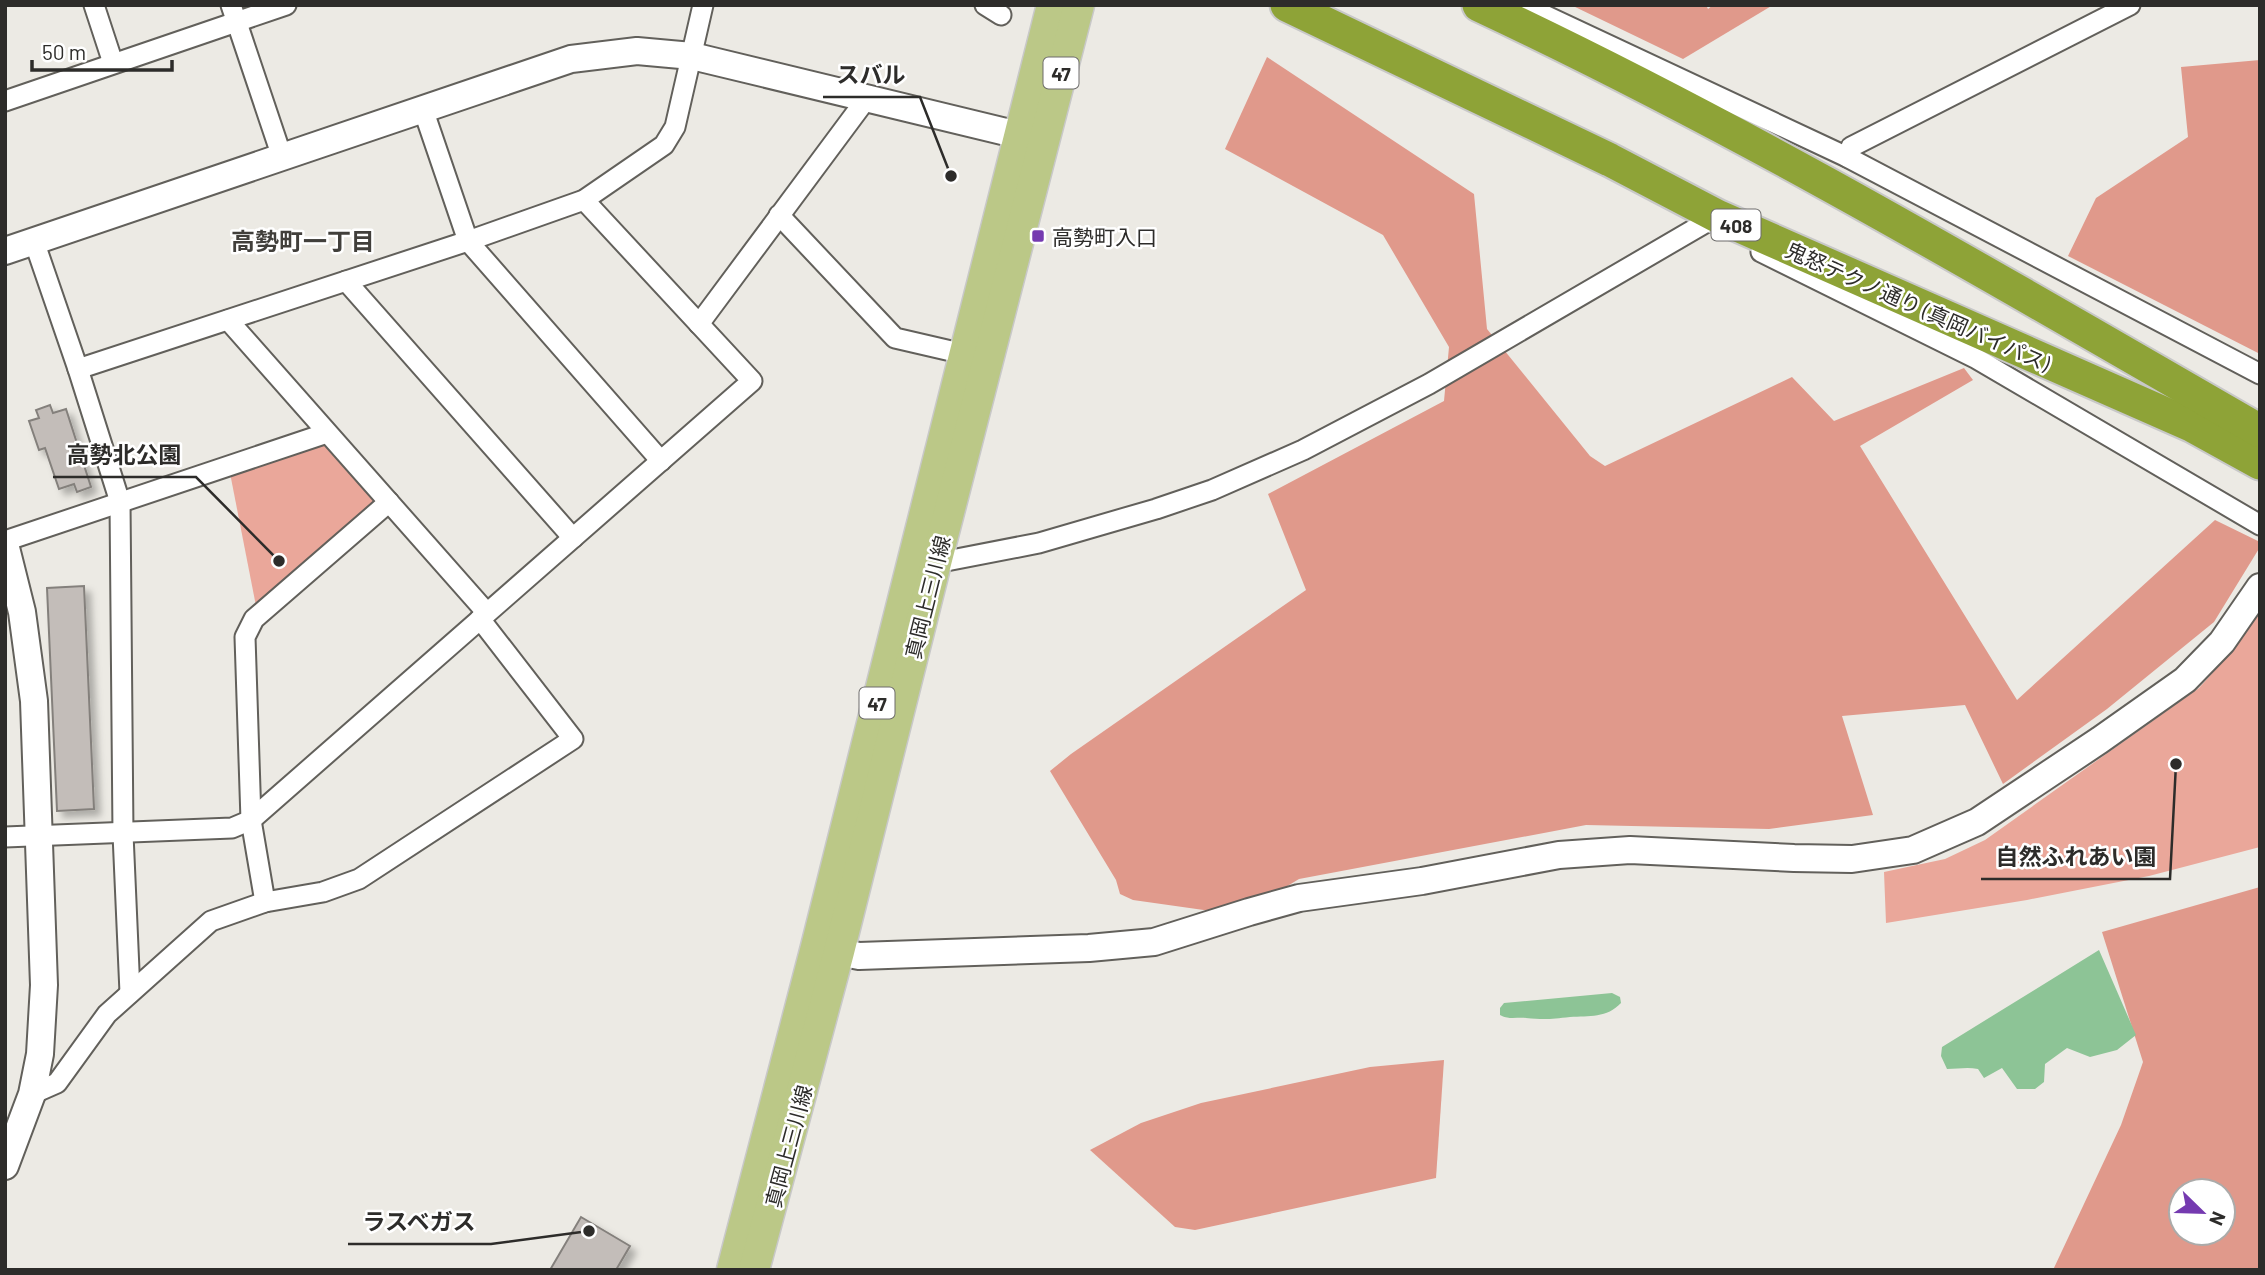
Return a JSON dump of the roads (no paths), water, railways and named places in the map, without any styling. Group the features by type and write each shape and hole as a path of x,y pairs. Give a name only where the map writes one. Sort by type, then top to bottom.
{"highway":[{"name":"鬼怒テクノ通り (真岡バイパス)","path":"1287,5 1611,160 1717,216 2193,426 2256,450"},
{"name":"鬼怒テクノ通り (真岡バイパス)","path":"1479,5 1696,112 1894,221 2256,450"}],"main road":[{"name":"真岡上三川線","path":"732,1270 827,950 936,563 1031,138 1052,5"},
{"name":"真岡上三川線","path":"754,1270 964,354 1031,138 1079,5"}],"street":[{"path":"93,5 113,64"},
{"path":"5,101 113,64 234,14 286,5"},
{"path":"78,369 468,241 584,200 664,145 675,127 703,5"},
{"path":"1523,5 1847,157 2260,374"},
{"path":"1847,157 1851,147 2130,5"},
{"path":"234,14 282,157"},
{"path":"5,251 571,59 637,51 692,56 1031,138"},
{"path":"699,324 867,98"},
{"path":"423,109 468,241 661,461"},
{"path":"5,837 233,828 251,820 752,381 584,200"},
{"path":"779,215 895,338 964,354"},
{"path":"936,563 1039,543 1156,509 1212,490 1292,455 1429,384 1717,216 1763,253 1977,359 2260,525"},
{"path":"33,241 78,369 120,502 123,834 130,992"},
{"path":"346,281 573,538"},
{"path":"32,1094 57,1083 107,1014 211,921 265,902 323,892 359,879 573,739 483,616 389,502 228,320"},
{"path":"5,1166 32,1094 40,1054 43,1015 40,836 32,678 22,612 5,542 327,433"},
{"path":"265,902 251,820 245,637 254,619 389,502"},
{"path":"827,950 859,956 1088,948 1154,942 1298,898 1422,881 1559,855 1630,850 1852,859 1913,850 1977,822 2101,740 2185,680 2222,642 2260,587"}],"place":[{"name":"スバル","path":"951,176"},
{"name":"高勢町入口","path":"1038,236"},
{"name":"高勢北公園","path":"279,561"},
{"name":"自然ふれあい園","path":"2176,764"},
{"name":"ラスベガス","path":"589,1231"}],"district":[{"name":"高勢町一丁目","path":"303,240"}]}
